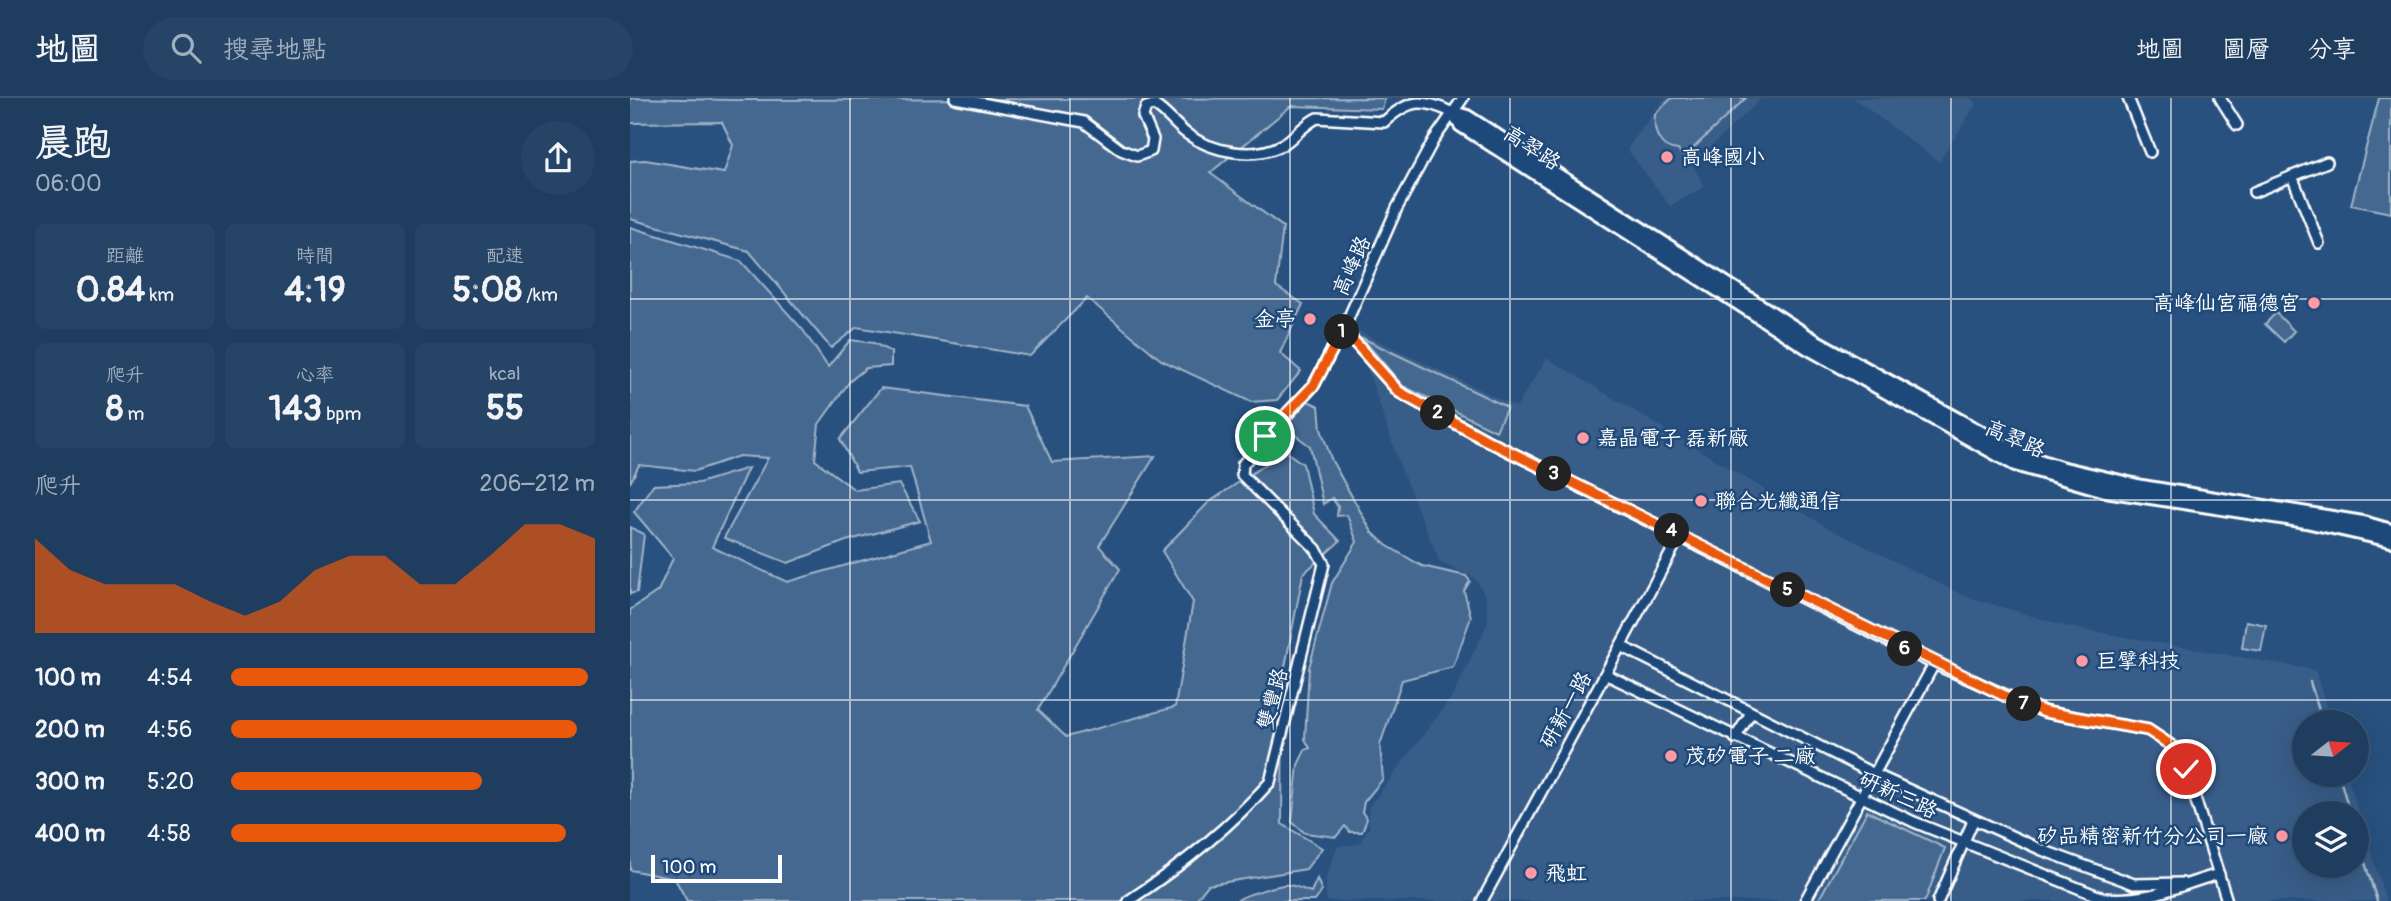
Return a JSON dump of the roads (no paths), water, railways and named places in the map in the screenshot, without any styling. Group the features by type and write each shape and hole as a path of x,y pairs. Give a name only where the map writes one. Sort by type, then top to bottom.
{"street":[{"path":"955,98 1084,122 1121,150 1137,156 1151,151 1153,139 1143,116 1146,107 1154,105 1169,114 1187,134 1218,150 1235,152 1268,149 1283,144 1317,118 1384,122 1401,107 1420,102 1435,103 1453,113"},
{"name":"高峰路","path":"1242,475 1243,464 1265,436 1314,385 1343,329 1397,208 1463,98"},
{"path":"2128,98 2150,152"},
{"path":"2220,98 2237,125"},
{"name":"高翠路","path":"1453,113 1467,117 1812,340 2021,455 2118,482 2352,521 2391,531"},
{"name":"高翠路","path":"1453,113 1461,125 1807,347 2015,464 2105,490 2286,518 2391,540"},
{"path":"2254,192 2327,162"},
{"path":"2292,176 2319,243"},
{"path":"1343,329 1399,392 1486,440 1934,664 2045,712 2148,730 2172,746 2186,769 2227,901"},
{"name":"雙豐路","path":"1128,901 1180,865 1248,806 1270,782 1324,564 1316,549 1242,475"},
{"name":"研新一路","path":"1482,901 1680,536"},
{"name":"研新三路","path":"1621,646 1751,713 1817,743 1875,775 2042,850 2134,884 2188,883"},
{"path":"1805,901 1934,664"},
{"name":"研新三路","path":"1605,674 1963,844 2103,898 2134,901 2150,898 2219,874"},
{"path":"1735,738 1751,713"},
{"path":"1938,901 1973,821"}],"waterway":[{"path":"2310,682 2319,710"},
{"path":"2343,788 2346,801"},
{"path":"2369,875 2377,901"}],"place":[{"name":"高峰國小","path":"1667,157"},
{"name":"高峰仙宮福德宮","path":"2314,303"},
{"name":"金亭","path":"1310,319"},
{"name":"嘉晶電子 磊新廠","path":"1583,438"},
{"name":"聯合光纖通信","path":"1701,501"},
{"name":"巨擘科技","path":"2082,661"},
{"name":"茂矽電子 二廠","path":"1671,756"},
{"name":"矽品精密新竹分公司一廠","path":"2282,836"},
{"name":"飛虹","path":"1531,873"}]}
